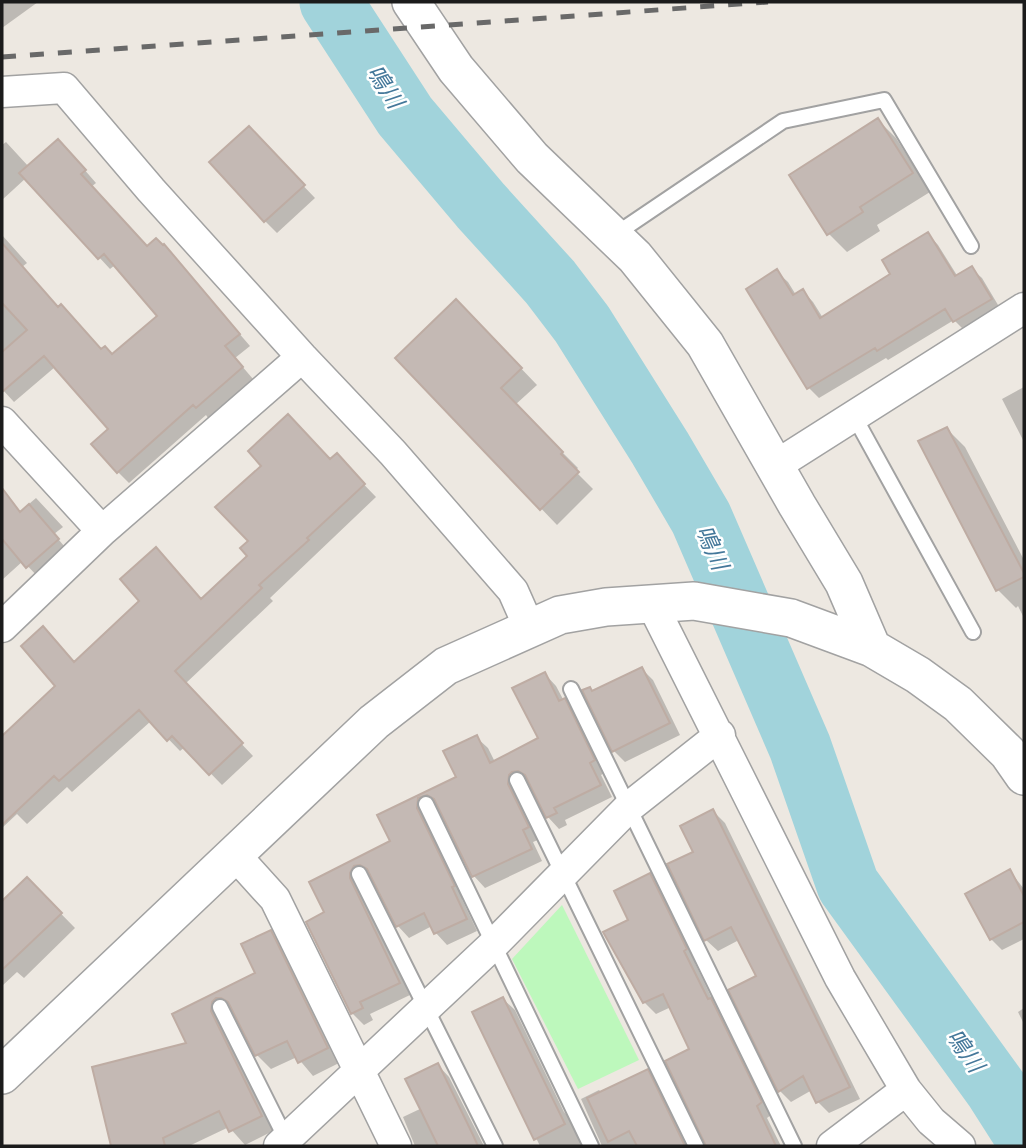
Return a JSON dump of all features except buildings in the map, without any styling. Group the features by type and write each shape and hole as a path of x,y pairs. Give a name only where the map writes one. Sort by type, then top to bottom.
{"street":[{"path":"411,2 456,69 532,158 635,257 705,344 844,583 872,648"},
{"path":"2,92 64,88 151,190 393,453 513,591 530,627"},
{"path":"775,466 1024,309"},
{"path":"2,627 102,531 302,357"},
{"path":"2,422 102,531"},
{"path":"2,1075 374,722 446,666 561,615 606,607 694,601 790,618 872,648 918,675 958,704 1008,753 1024,776"},
{"path":"652,604 839,978 906,1090 931,1121 960,1146"},
{"path":"285,1144 359,1069 494,944 629,807 720,736"},
{"path":"235,855 275,899 396,1146"},
{"path":"832,1146 906,1090"}],"lane":[{"path":"613,236 783,121 884,100 971,246"},
{"path":"854,416 973,632"},
{"path":"571,689 794,1146"},
{"path":"517,780 696,1146"},
{"path":"426,804 591,1146"},
{"path":"359,874 495,1146"},
{"path":"220,1007 285,1144"}],"green space":[{"path":"562,905 639,1060 578,1089 512,959"}],"waterway":[{"name":"鳴川","path":"331,2 405,116 550,282 582,324 660,448 701,518 800,747 848,885 996,1089 1024,1133"}],"railway":[{"path":"2,57 768,2"}]}
